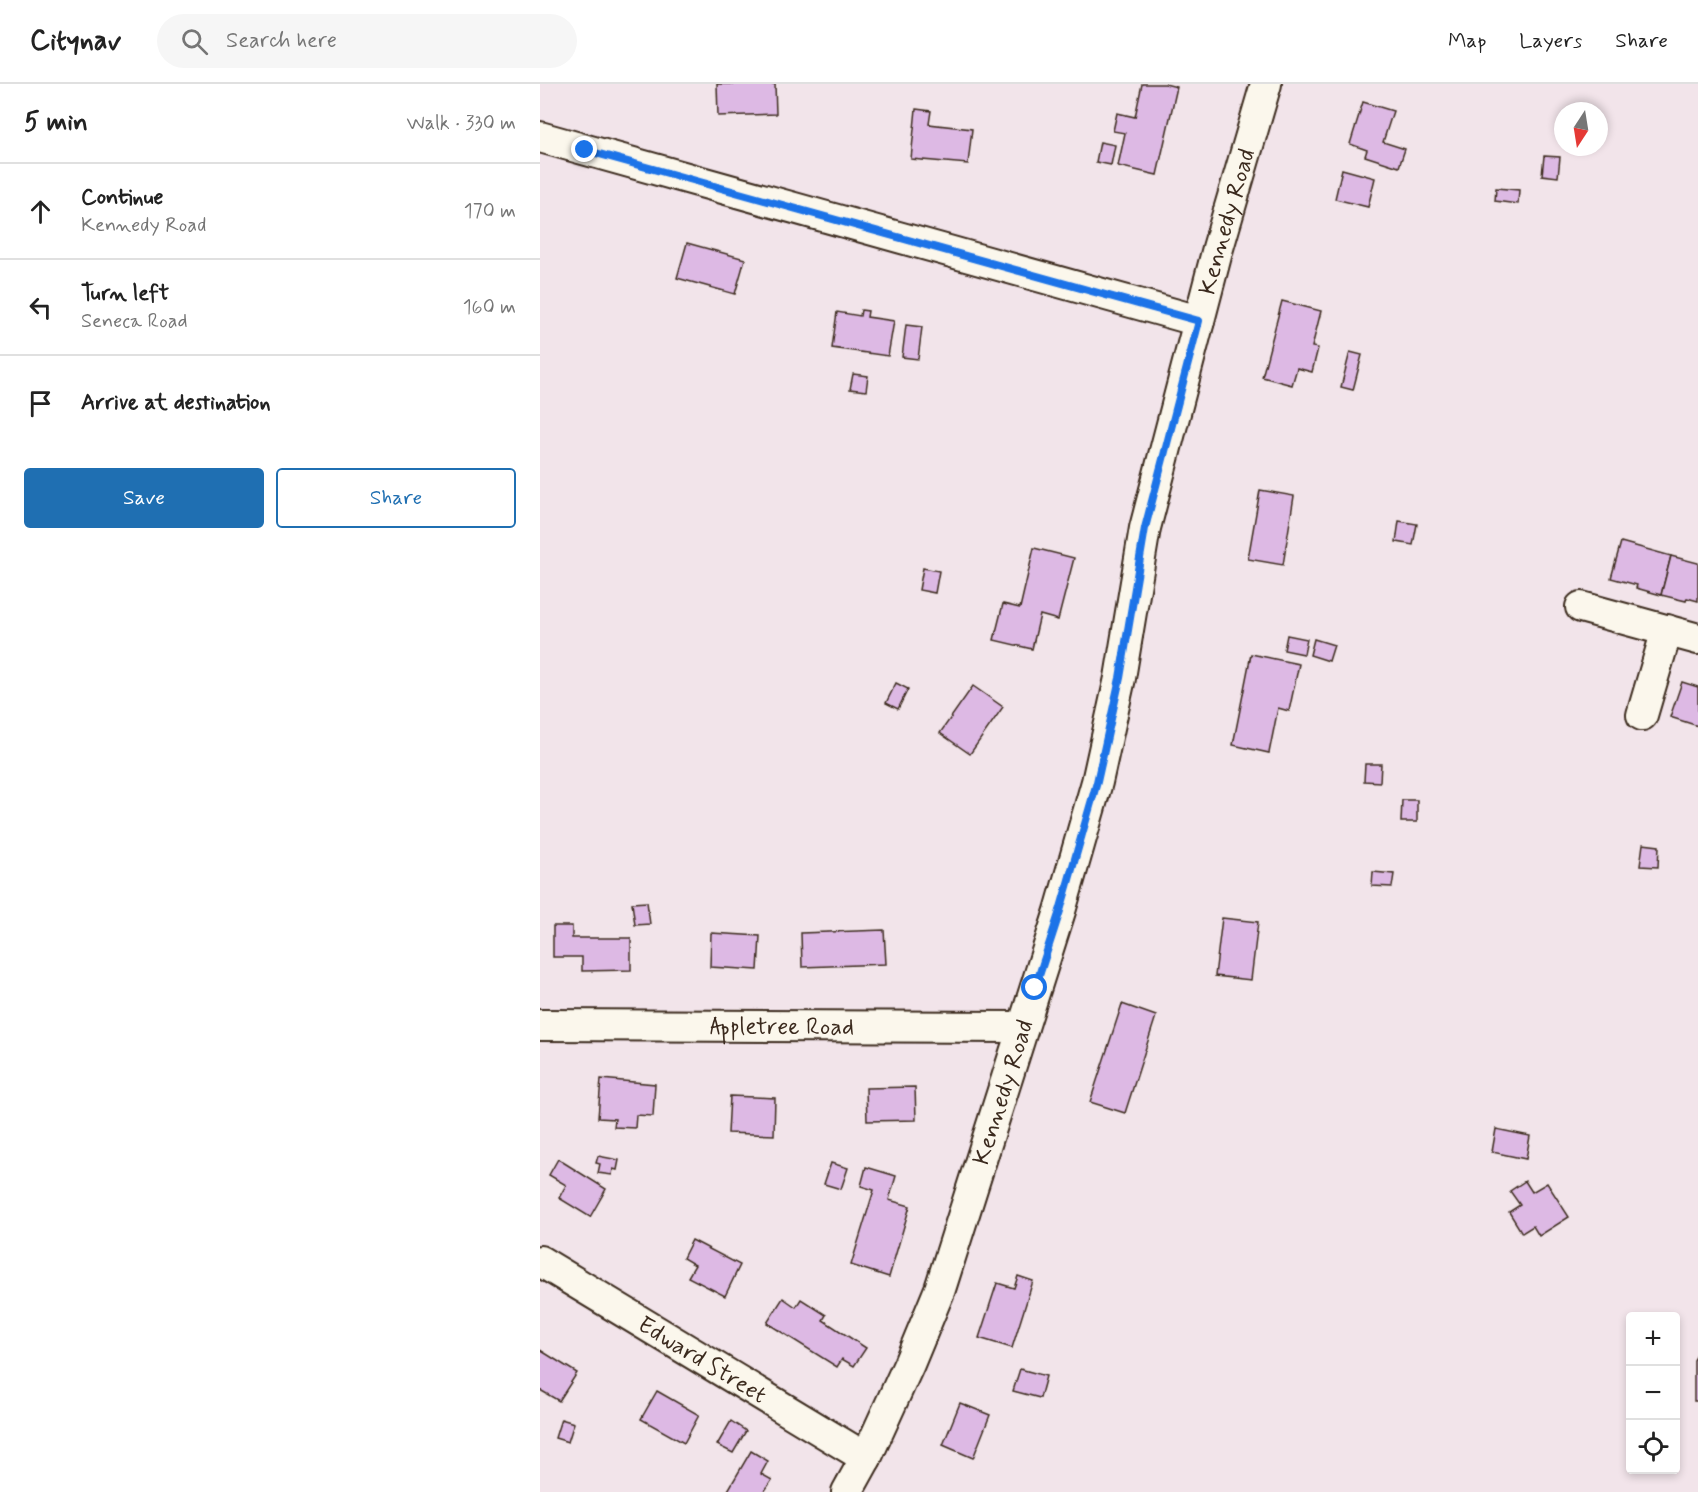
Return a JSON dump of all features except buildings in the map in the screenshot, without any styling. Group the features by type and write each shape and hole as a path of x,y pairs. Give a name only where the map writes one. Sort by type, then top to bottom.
{"street":[{"name":"Kennedy Road","path":"847,1492 866,1458 940,1289 1060,911 1097,782 1120,678 1145,528 1218,248 1266,84"},
{"path":"540,137 1199,321"},
{"path":"1581,607 1698,639"},
{"path":"1642,715 1666,630"},
{"name":"Appletree Road","path":"540,1025 1023,1027"},
{"name":"Edward Street","path":"540,1261 866,1458"}],"route":[{"path":"585,150 1199,321 1145,528 1120,678 1097,782 1035,988"}]}
